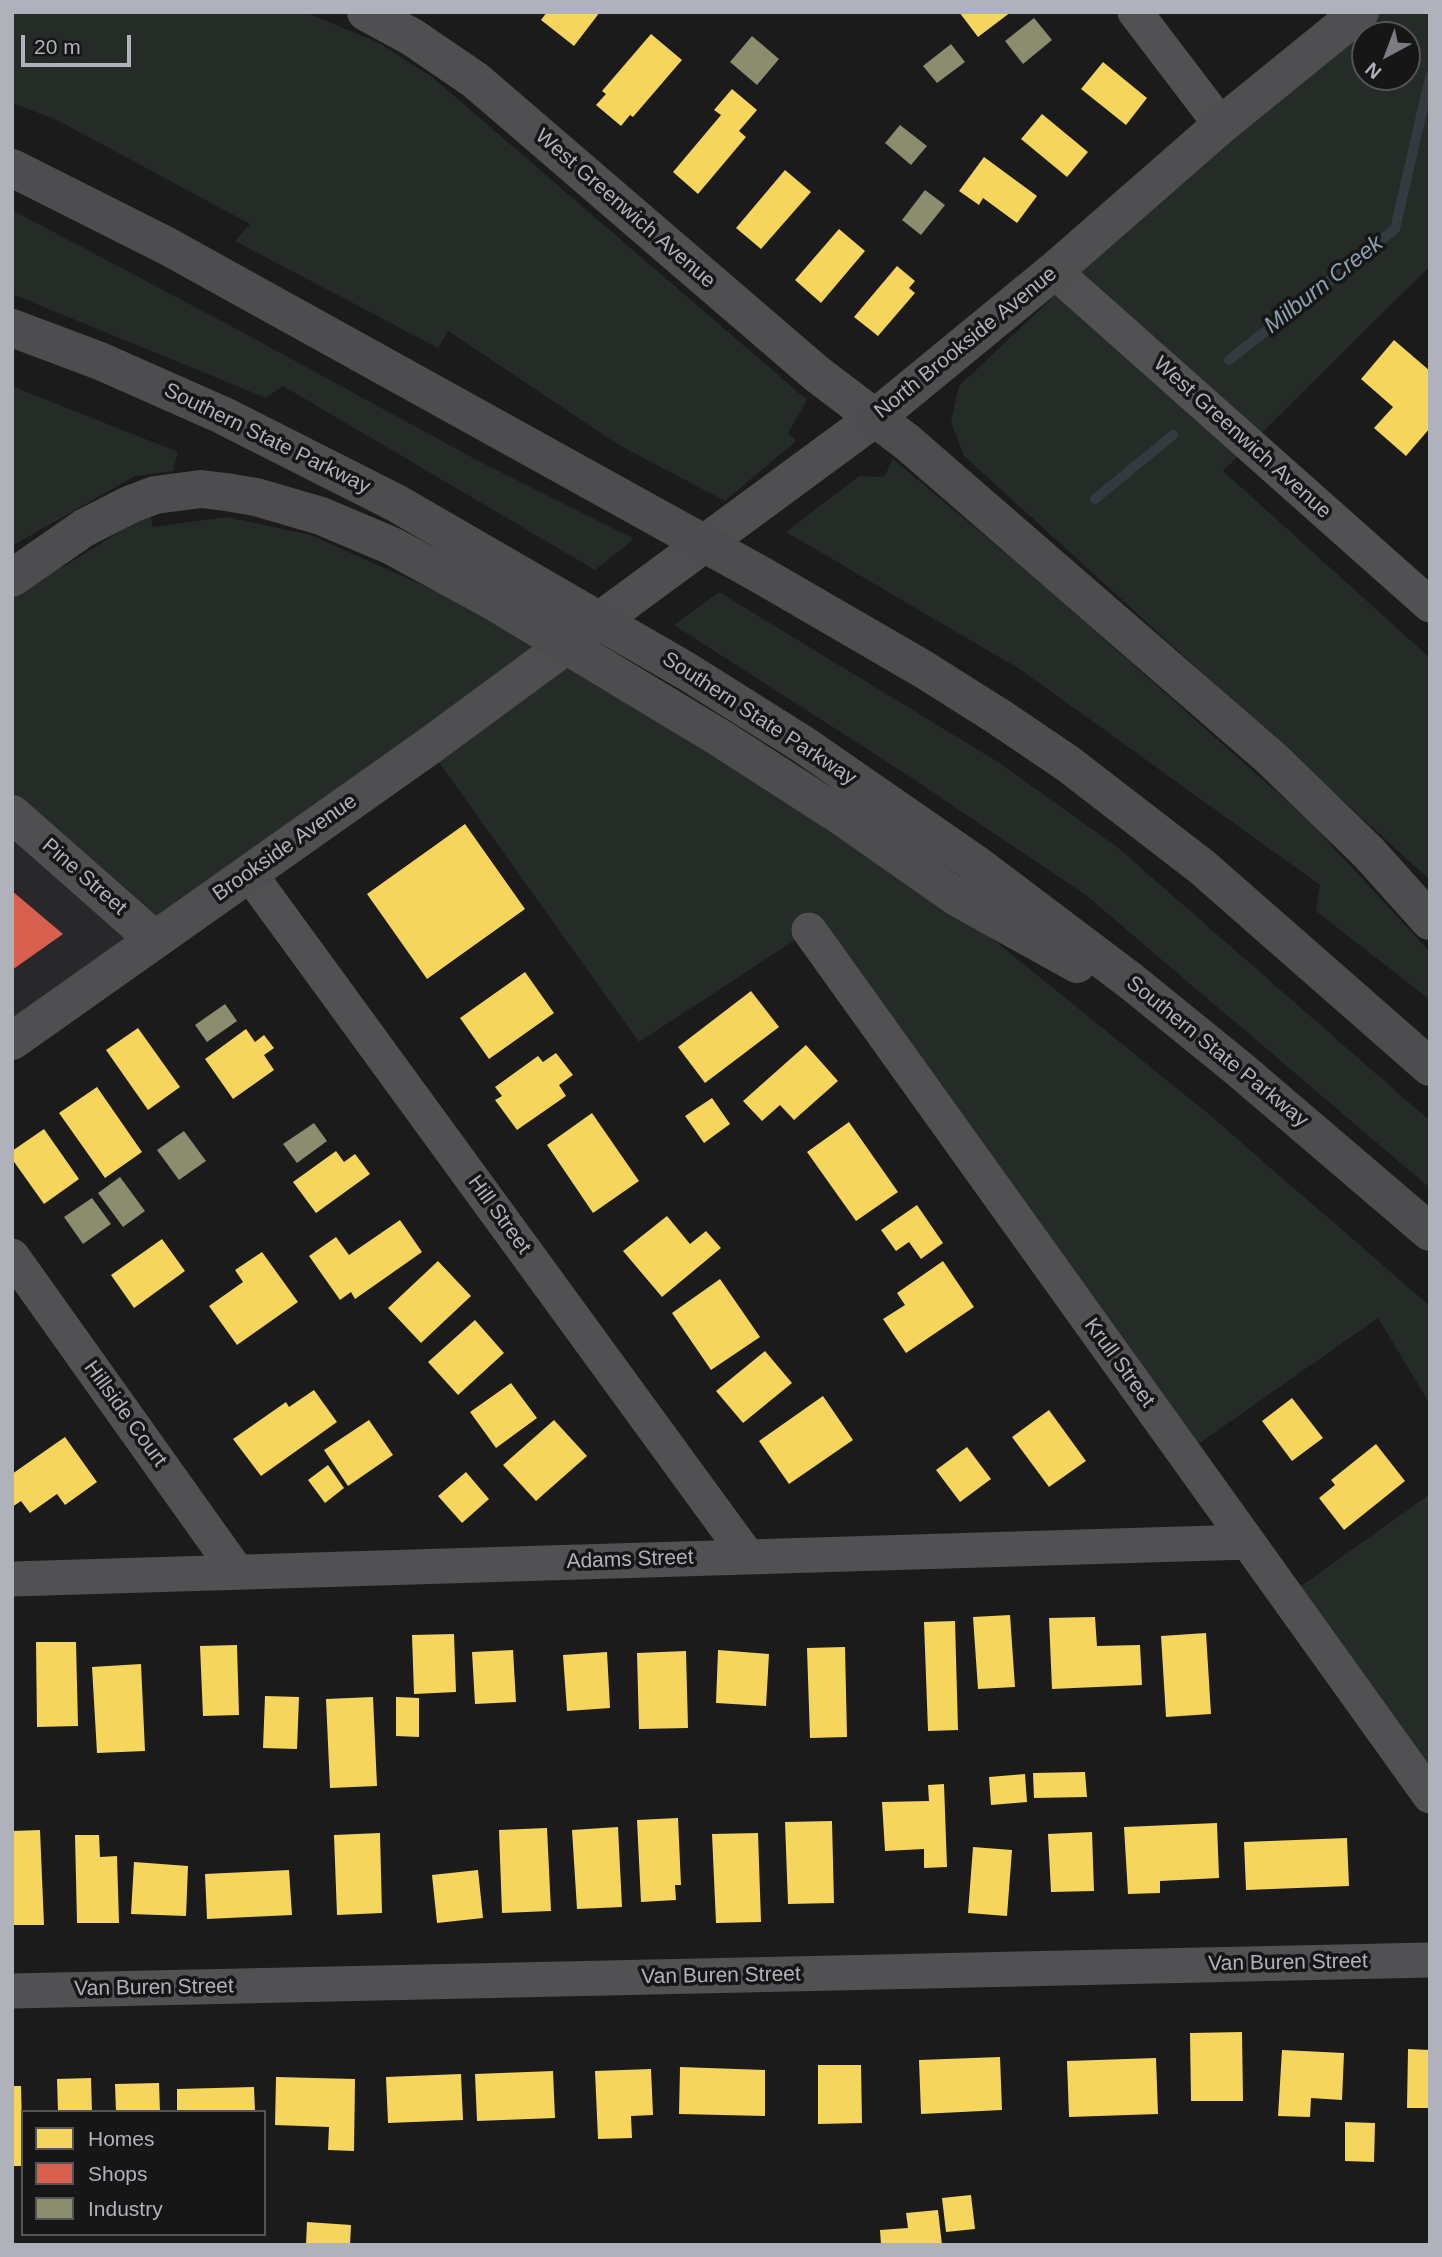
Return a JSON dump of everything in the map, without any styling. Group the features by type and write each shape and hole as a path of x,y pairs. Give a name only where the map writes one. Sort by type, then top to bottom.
{"highway":[{"path":"12,168 179,253 761,575 923,669 1067,763 1202,867 1430,1066"},
{"name":"Southern State Parkway","path":"12,328 159,386 279,442 407,509 565,598 804,745 919,823 1082,943 1185,1025 1430,1232"},
{"path":"875,418 907,442 1271,758 1369,853 1430,921"},
{"path":"12,578 109,514 155,495 201,489 278,502 356,530 435,568 549,642 662,702 841,816 958,898 1185,1025"}],"main road":[{"name":"West Greenwich Avenue","path":"366,12 432,49 475,80 817,374 875,418"},
{"name":"North Brookside Avenue","path":"549,642 875,418 1054,271 1221,125 1360,12"},
{"name":"Brookside Avenue","path":"12,1041 249,873 549,642"},
{"name":"Pine Street","path":"12,814 155,940"}],"street":[{"path":"1135,12 1221,125"},
{"name":"West Greenwich Avenue","path":"1054,271 1430,605"},
{"name":"Hill Street","path":"249,873 748,1557"},
{"name":"Krull Street","path":"809,930 1430,1796"},
{"name":"Hillside Court","path":"12,1256 237,1572"},
{"name":"Adams Street","path":"12,1579 1248,1542"},
{"name":"Van Buren Street","path":"12,1991 1430,1960"}],"shaded area":[{"path":"12,12 305,12 379,43 432,77 807,400 788,433 796,441 725,501 617,444 448,331 438,348 235,241 250,224 57,120 12,103"},
{"path":"1370,12 1430,12 1430,266 1223,471 1430,658 1430,880 964,456 951,422 959,386 1225,135 1351,28 1351,91 1421,91 1421,21 1359,21"},
{"path":"12,210 475,459 634,539 595,570 283,386 266,398 12,294"},
{"path":"12,386 178,452 173,471 135,476 12,546"},
{"path":"893,459 1047,588 1307,819 1430,952 1430,1000 1316,911 1320,885 1021,670 786,532 859,476 884,477"},
{"path":"151,512 152,527 227,517 311,535 518,628 910,872 1206,1112 1430,1306 1430,1404 1378,1318 1184,1454 809,931 639,1042 428,747 155,940 12,814 12,599"},
{"path":"719,592 998,762 1117,847 1430,1121 1430,1188 1087,896 909,776 674,625"},
{"path":"12,814 155,940 12,1041"},
{"path":"1430,1494 1430,1795 1287,1596"}],"building: Homes":[{"path":"547,12 600,12 574,46 541,20"},
{"path":"959,12 1011,12 978,37"},
{"path":"651,34 682,60 633,117 630,115 621,126 596,105 606,94 602,91"},
{"path":"1103,62 1147,98 1126,125 1081,89"},
{"path":"732,89 757,110 739,131 746,137 698,194 673,172 721,115 714,110"},
{"path":"1042,114 1088,152 1067,177 1021,139"},
{"path":"984,157 1037,196 1017,223 983,198 979,205 959,191"},
{"path":"785,170 811,192 761,249 736,228"},
{"path":"839,229 865,251 821,303 795,280"},
{"path":"897,266 915,281 909,288 915,293 878,336 854,317"},
{"path":"1394,340 1430,371 1430,428 1406,456 1374,428 1393,407 1361,379"},
{"path":"465,824 525,909 427,979 367,894"},
{"path":"525,972 554,1013 489,1059 460,1018"},
{"path":"751,991 779,1027 705,1083 678,1047"},
{"path":"138,1028 180,1087 148,1110 106,1050"},
{"path":"246,1029 255,1042 264,1035 274,1048 264,1055 274,1070 233,1099 205,1059"},
{"path":"806,1045 838,1081 794,1120 780,1105 762,1121 743,1101"},
{"path":"556,1053 573,1075 559,1085 566,1096 517,1130 495,1100 502,1096 495,1087 538,1056 543,1062"},
{"path":"97,1087 142,1152 105,1178 59,1113"},
{"path":"712,1098 730,1124 704,1143 685,1116"},
{"path":"592,1113 639,1181 593,1213 547,1145"},
{"path":"849,1122 898,1192 856,1221 807,1152"},
{"path":"44,1129 79,1179 44,1204 12,1159 12,1151"},
{"path":"336,1151 344,1162 355,1154 370,1174 316,1213 293,1182"},
{"path":"917,1205 943,1243 921,1259 909,1242 896,1251 881,1230"},
{"path":"667,1216 690,1244 706,1231 721,1248 662,1297 623,1251"},
{"path":"400,1220 422,1252 355,1299 351,1292 340,1300 309,1256 336,1237 349,1255"},
{"path":"162,1239 185,1271 134,1308 111,1275"},
{"path":"262,1252 298,1302 237,1345 209,1306 243,1282 235,1270"},
{"path":"438,1261 471,1296 421,1343 388,1308"},
{"path":"943,1261 974,1307 906,1353 883,1319 905,1305 897,1293"},
{"path":"720,1279 760,1337 711,1370 672,1313"},
{"path":"475,1320 504,1353 458,1395 428,1362"},
{"path":"765,1351 792,1383 743,1423 716,1391"},
{"path":"511,1383 537,1418 496,1448 470,1412"},
{"path":"314,1390 337,1422 261,1476 233,1439 286,1402 289,1407"},
{"path":"823,1396 853,1440 789,1484 759,1441"},
{"path":"1292,1398 1323,1438 1292,1461 1262,1421"},
{"path":"1049,1410 1086,1461 1049,1487 1012,1437"},
{"path":"369,1420 393,1455 348,1486 324,1450"},
{"path":"554,1420 587,1456 536,1501 503,1465"},
{"path":"65,1437 97,1482 65,1505 57,1494 30,1513 21,1501 12,1507 12,1474"},
{"path":"1376,1444 1405,1481 1344,1530 1319,1498 1335,1485 1331,1480"},
{"path":"967,1447 991,1479 960,1502 936,1470"},
{"path":"328,1465 344,1488 325,1503 308,1480"},
{"path":"466,1472 489,1499 462,1523 438,1496"},
{"path":"1010,1615 1015,1687 978,1689 973,1617"},
{"path":"1095,1617 1097,1646 1140,1645 1142,1685 1052,1689 1049,1618"},
{"path":"955,1621 958,1730 928,1731 924,1622"},
{"path":"1206,1633 1211,1714 1166,1717 1161,1636"},
{"path":"454,1634 456,1692 414,1694 412,1635"},
{"path":"36,1642 76,1642 78,1726 37,1727"},
{"path":"237,1645 239,1715 203,1716 200,1646"},
{"path":"845,1647 847,1737 810,1738 807,1648"},
{"path":"513,1650 516,1702 475,1704 472,1652"},
{"path":"718,1650 769,1654 766,1706 716,1703"},
{"path":"686,1651 688,1728 639,1729 637,1653"},
{"path":"607,1652 610,1708 567,1711 563,1655"},
{"path":"141,1664 145,1751 97,1753 92,1667"},
{"path":"265,1696 299,1697 297,1749 263,1748"},
{"path":"373,1697 377,1786 330,1788 326,1699"},
{"path":"396,1697 419,1698 419,1737 396,1736"},
{"path":"1085,1772 1087,1797 1034,1798 1033,1773"},
{"path":"1025,1774 1027,1802 991,1805 989,1777"},
{"path":"944,1784 947,1867 924,1868 924,1849 885,1851 882,1802 929,1801 928,1785"},
{"path":"678,1818 681,1885 675,1885 676,1900 641,1902 637,1820"},
{"path":"832,1821 834,1903 788,1904 785,1822"},
{"path":"1217,1823 1219,1878 1160,1881 1160,1893 1128,1894 1124,1827"},
{"path":"618,1827 622,1907 577,1909 572,1830"},
{"path":"547,1828 551,1911 502,1913 499,1830"},
{"path":"40,1830 44,1925 12,1925 12,1831"},
{"path":"1092,1832 1094,1891 1051,1892 1048,1834"},
{"path":"380,1833 382,1913 337,1915 334,1835"},
{"path":"758,1833 761,1922 716,1923 712,1834"},
{"path":"75,1835 99,1835 100,1857 117,1856 119,1923 77,1923"},
{"path":"1347,1838 1349,1886 1246,1890 1244,1842"},
{"path":"973,1847 1012,1850 1007,1916 968,1913"},
{"path":"134,1862 188,1866 186,1916 131,1914"},
{"path":"289,1870 292,1915 207,1919 205,1874"},
{"path":"478,1870 483,1918 437,1923 432,1875"},
{"path":"1242,2032 1243,2101 1191,2101 1190,2033"},
{"path":"1408,2049 1430,2050 1430,2108 1407,2108"},
{"path":"1282,2050 1344,2053 1342,2100 1311,2098 1310,2117 1278,2116"},
{"path":"1000,2057 1002,2110 921,2114 919,2060"},
{"path":"1156,2058 1158,2114 1069,2117 1067,2061"},
{"path":"818,2065 861,2065 862,2123 818,2124"},
{"path":"680,2067 765,2070 765,2116 679,2114"},
{"path":"651,2069 653,2115 631,2116 632,2138 598,2139 595,2071"},
{"path":"553,2071 555,2118 477,2121 475,2074"},
{"path":"461,2074 463,2120 388,2123 386,2077"},
{"path":"276,2077 355,2079 354,2151 328,2150 329,2127 275,2125"},
{"path":"91,2078 92,2110 58,2110 57,2079"},
{"path":"159,2083 160,2110 116,2110 115,2084"},
{"path":"12,2086 21,2086 21,2166 12,2166"},
{"path":"254,2087 255,2110 177,2110 177,2089"},
{"path":"1345,2122 1375,2123 1374,2162 1345,2161"},
{"path":"971,2195 975,2229 946,2232 942,2198"},
{"path":"938,2210 942,2245 881,2245 880,2230 908,2228 906,2213"},
{"path":"307,2222 351,2225 350,2245 306,2245"}],"building: Shops":[{"path":"12,891 63,934 12,970"}],"building: Industry":[{"path":"1034,18 1052,40 1023,64 1005,41"},
{"path":"752,36 779,59 757,85 730,62"},
{"path":"951,44 965,62 937,83 923,66"},
{"path":"900,125 927,146 911,165 885,143"},
{"path":"925,190 945,205 921,235 902,220"},
{"path":"225,1004 237,1021 207,1042 195,1025"},
{"path":"314,1123 327,1141 297,1163 283,1144"},
{"path":"184,1131 206,1161 179,1180 157,1150"},
{"path":"120,1177 145,1211 123,1227 98,1193"},
{"path":"92,1198 111,1224 83,1244 64,1217"}],"waterway":[{"name":"Milburn Creek","path":"1229,360 1395,229 1430,77"},
{"name":"Milburn Creek","path":"1095,499 1173,435"}]}
